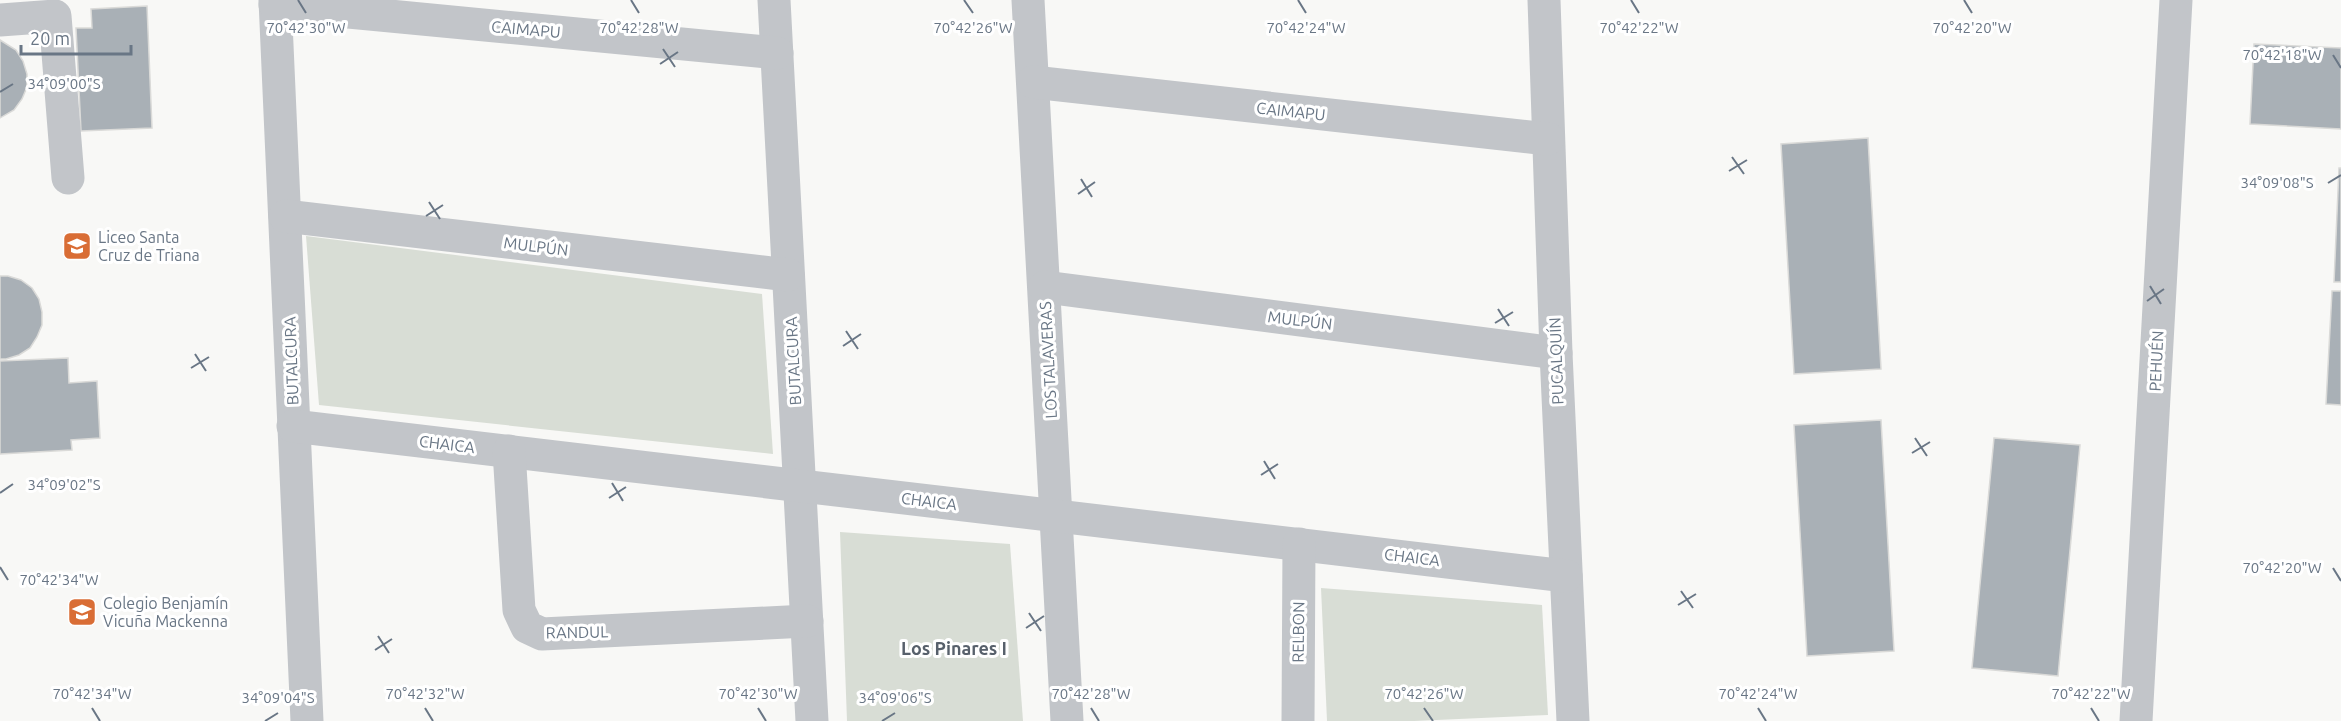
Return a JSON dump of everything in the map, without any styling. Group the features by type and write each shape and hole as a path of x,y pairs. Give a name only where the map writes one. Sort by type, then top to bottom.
{"street":[{"name":"BUTALCURA","path":"774,0 812,721"},
{"name":"LOS TALAVERAS","path":"1028,0 1068,721"},
{"name":"PUCALQUÍN","path":"1544,0 1556,353 1573,721"},
{"name":"PEHUÉN","path":"2136,721 2176,0"},
{"name":"BUTALCURA","path":"275,2 307,721"},
{"name":"CAIMAPU","path":"275,2 777,53"},
{"path":"0,20 55,16 68,178"},
{"name":"CAIMAPU","path":"1033,82 1548,139"},
{"name":"MULPÚN","path":"285,216 788,275"},
{"name":"MULPÚN","path":"1045,287 1556,353"},
{"name":"CHAICA","path":"293,426 1566,576"},
{"name":"RANDUL","path":"509,451 519,610 527,627 542,634 807,621"},
{"name":"RELBON","path":"1298,721 1299,544"}],"shaded area":[{"path":"306,236 762,294 773,454 319,405"},
{"path":"840,532 1010,544 1023,721 847,721"},
{"path":"1321,588 1542,605 1548,715 1414,721 1327,721"}],"building":[{"path":"147,6 152,128 81,131 76,28 92,28 91,9"},
{"path":"0,40 16,50 23,61 27,74 27,87 14,110 0,118"},
{"path":"2254,44 2341,48 2341,129 2250,124"},
{"path":"1868,138 1881,369 1794,374 1781,144"},
{"path":"2339,168 2341,168 2341,282 2334,282"},
{"path":"0,276 21,280 32,288 39,299 42,312 42,325 30,348 6,359 0,359"},
{"path":"2332,291 2341,291 2341,405 2326,404"},
{"path":"68,358 69,383 97,381 100,438 71,440 72,450 0,454 0,361"},
{"path":"1881,420 1894,651 1807,656 1794,425"},
{"path":"1994,438 2080,445 2058,676 1972,668"}],"place":[{"name":"Liceo Santa Cruz de Triana","path":"77,246"},
{"name":"Colegio Benjamín Vicuña Mackenna","path":"82,612"}],"district":[{"name":"Los Pinares I","path":"954,648"}]}
